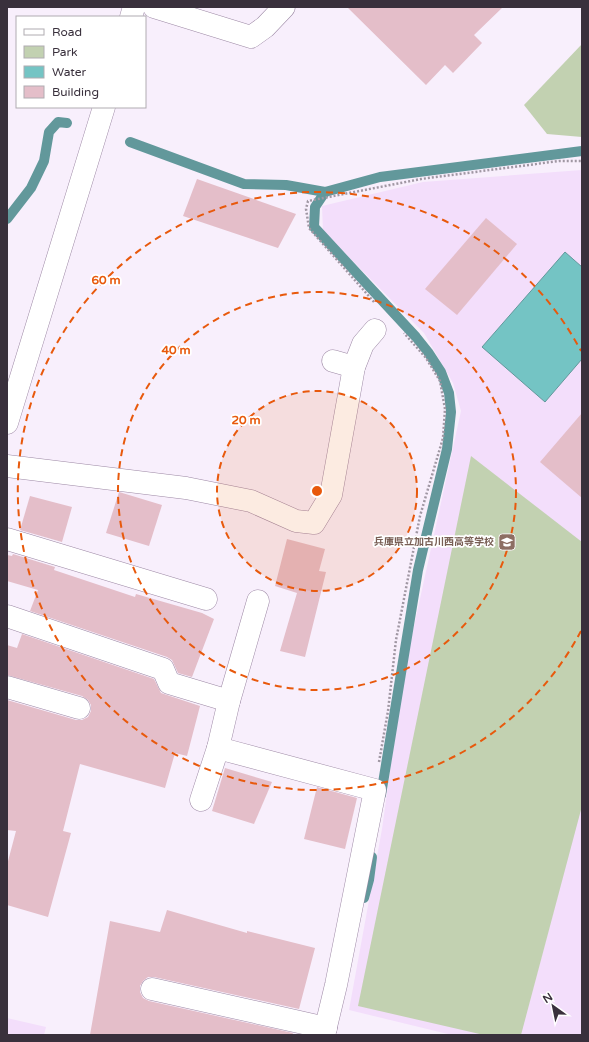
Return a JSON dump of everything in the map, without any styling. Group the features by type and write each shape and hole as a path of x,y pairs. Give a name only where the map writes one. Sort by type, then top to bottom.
{"street":[{"path":"154,7 251,37 266,26 284,7"},
{"path":"7,423 104,108"},
{"path":"7,466 186,488 251,501 296,521 314,523 331,495 354,367 363,344 375,330"},
{"path":"333,362 354,367"},
{"path":"7,539 206,600"},
{"path":"201,800 218,748 229,700 258,601"},
{"path":"7,616 163,669 169,684 229,700"},
{"path":"7,687 79,708"},
{"path":"152,989 325,1031 336,986 375,790 218,748"}],"path":[{"path":"378,305 309,228 306,209 308,201 421,179 559,162 582,161"},
{"path":"375,790 388,711 396,640 420,516 443,438 445,409 440,381 426,358 400,328"}],"shaded area":[{"name":"兵庫県立加古川西高等学校","path":"582,170 582,1035 452,1035 349,1010 382,829 404,672 461,411 453,383 424,333 323,231 322,206 423,182"},
{"path":"7,1018 46,1027 44,1035 7,1035"}],"green space":[{"path":"582,44 582,137 547,134 524,105"},
{"path":"471,456 582,542 582,806 521,1035 484,1035 358,1006"}],"water":[{"path":"565,252 582,267 582,359 545,402 482,347"}],"building":[{"path":"347,7 503,7 474,35 482,43 453,73 445,65 426,85"},
{"path":"197,179 296,214 278,248 183,216"},
{"path":"486,218 517,244 457,315 425,289"},
{"path":"582,413 582,498 540,462"},
{"path":"119,492 162,505 149,546 106,533"},
{"path":"30,496 72,507 62,542 20,530"},
{"path":"287,539 325,549 319,571 326,572 305,657 280,651 297,593 275,586"},
{"path":"13,554 55,567 54,570 135,597 136,594 202,613 214,619 192,677 178,673 172,660 167,657 30,611 38,590 7,581 7,555 12,556"},
{"path":"22,634 154,679 161,693 200,706 187,756 175,753 165,788 80,764 63,831 71,833 48,917 7,905 7,865 16,831 7,830 7,700 76,720 82,720 88,717 91,711 91,705 88,700 82,696 7,675 7,645 17,648"},
{"path":"225,768 272,782 254,824 212,811"},
{"path":"317,787 357,798 345,849 304,839"},
{"path":"167,910 247,933 247,931 315,948 299,1009 154,977 148,977 140,986 140,992 143,998 149,1001 293,1033 292,1035 90,1035 110,921 160,932"}],"waterway":[{"path":"7,219 31,188 44,161 49,132 58,122 67,123"},
{"path":"130,142 244,184 286,185 325,192 380,177 582,151"},
{"path":"325,192 315,207 314,227 416,337 428,352 441,372 449,393 451,412 447,449 418,570 381,795"},
{"path":"364,898 369,880 372,857"}],"place":[{"name":"兵庫県立加古川西高等学校","path":"507,542"}]}
